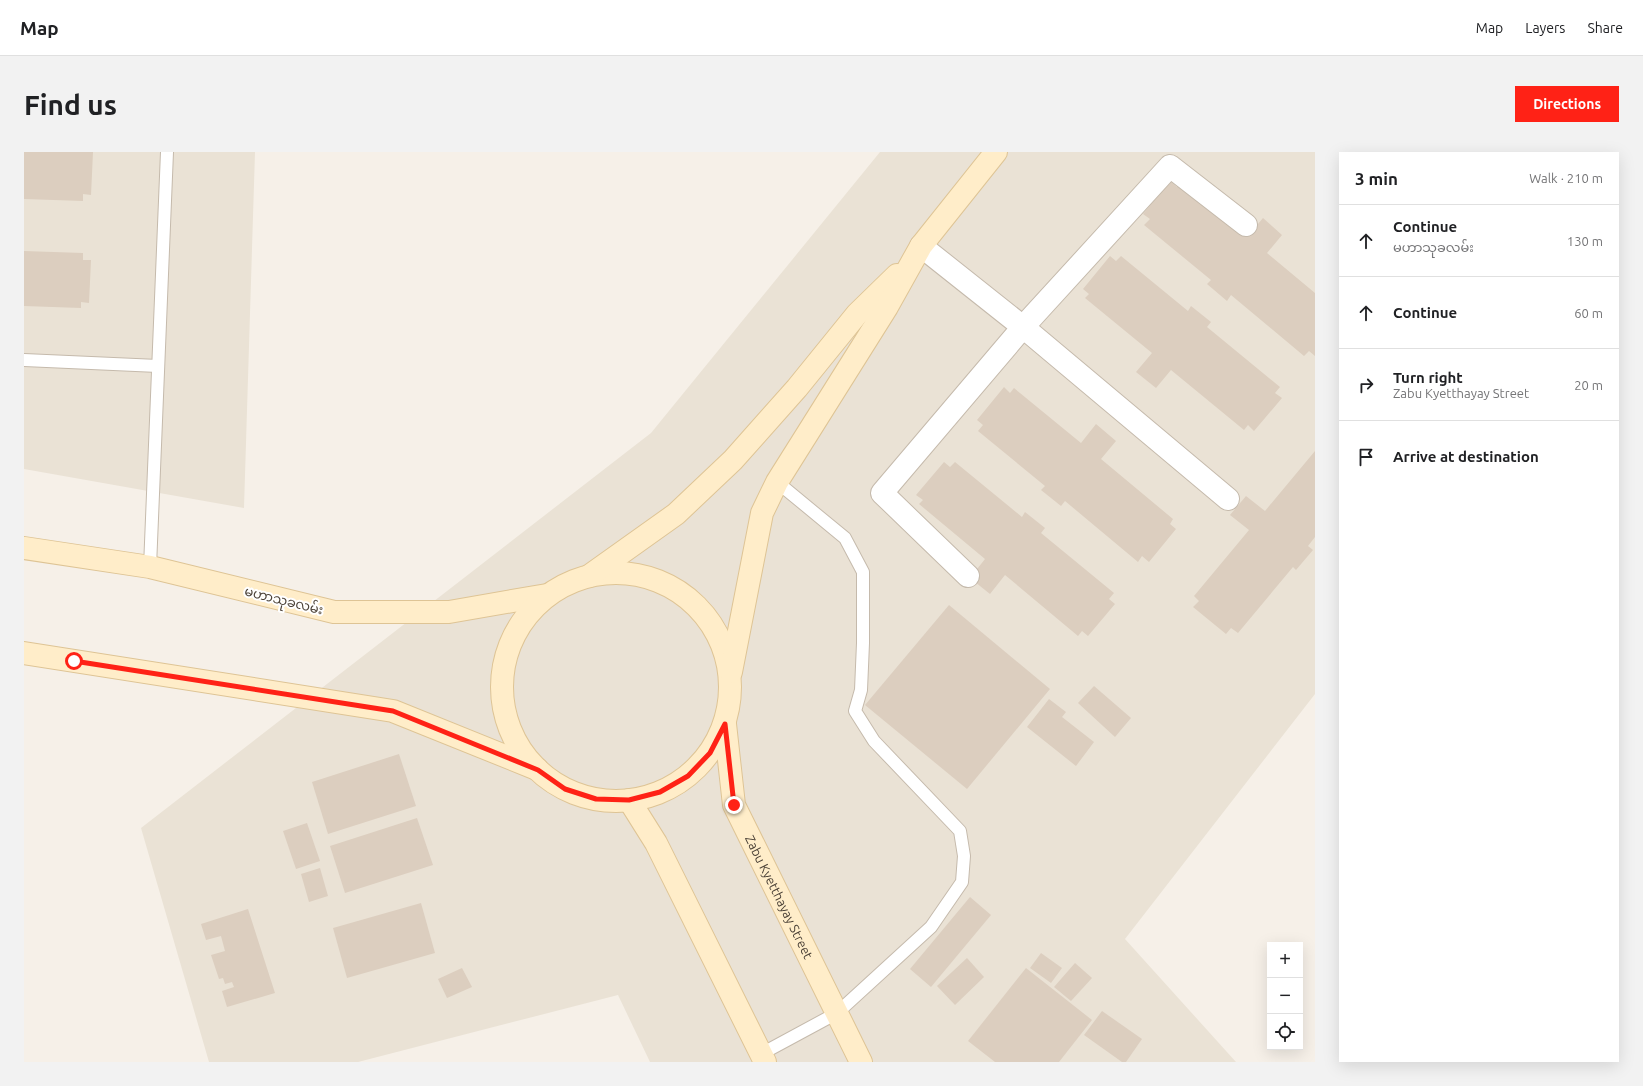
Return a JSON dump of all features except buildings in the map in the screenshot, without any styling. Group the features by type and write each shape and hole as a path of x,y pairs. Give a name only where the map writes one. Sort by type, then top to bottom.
{"main road":[{"path":"538,770 514,738 502,700 505,661 520,624 548,595 567,584 589,576 676,514 733,460 797,388 857,314 917,253 996,152"},
{"path":"24,652 393,711 538,770 565,789 596,799 629,800 660,792 688,776 710,753 725,724 730,701 731,676 762,513 777,482 887,307 917,253"},
{"name":"မဟာသုခလမ်း","path":"24,548 150,567 334,612 449,612 548,595"},
{"path":"589,576 628,573 666,584 698,606 720,638 731,676"},
{"name":"Zabu Kyetthayay Street","path":"725,724 734,805 861,1062"},
{"path":"629,800 656,843 763,1058"}],"street":[{"path":"968,576 882,493 1023,327 1170,166 1246,225"},
{"path":"917,253 1023,327 1228,499"}],"lane":[{"path":"150,567 167,152"},
{"path":"24,360 158,366"},
{"path":"763,1058 837,1013 931,927 962,882 964,856 960,831 874,741 855,711 861,690 863,572 845,538 777,482"}],"shaded area":[{"path":"24,152 255,152 244,508 24,469"},
{"path":"880,152 1315,152 1315,694 1125,939 1236,1062 650,1062 618,995 358,1062 209,1062 141,828 651,433"}],"route":[{"path":"74,661 393,711 538,770 565,789 596,799 629,800 660,792 688,776 710,753 725,724 734,805"}]}
